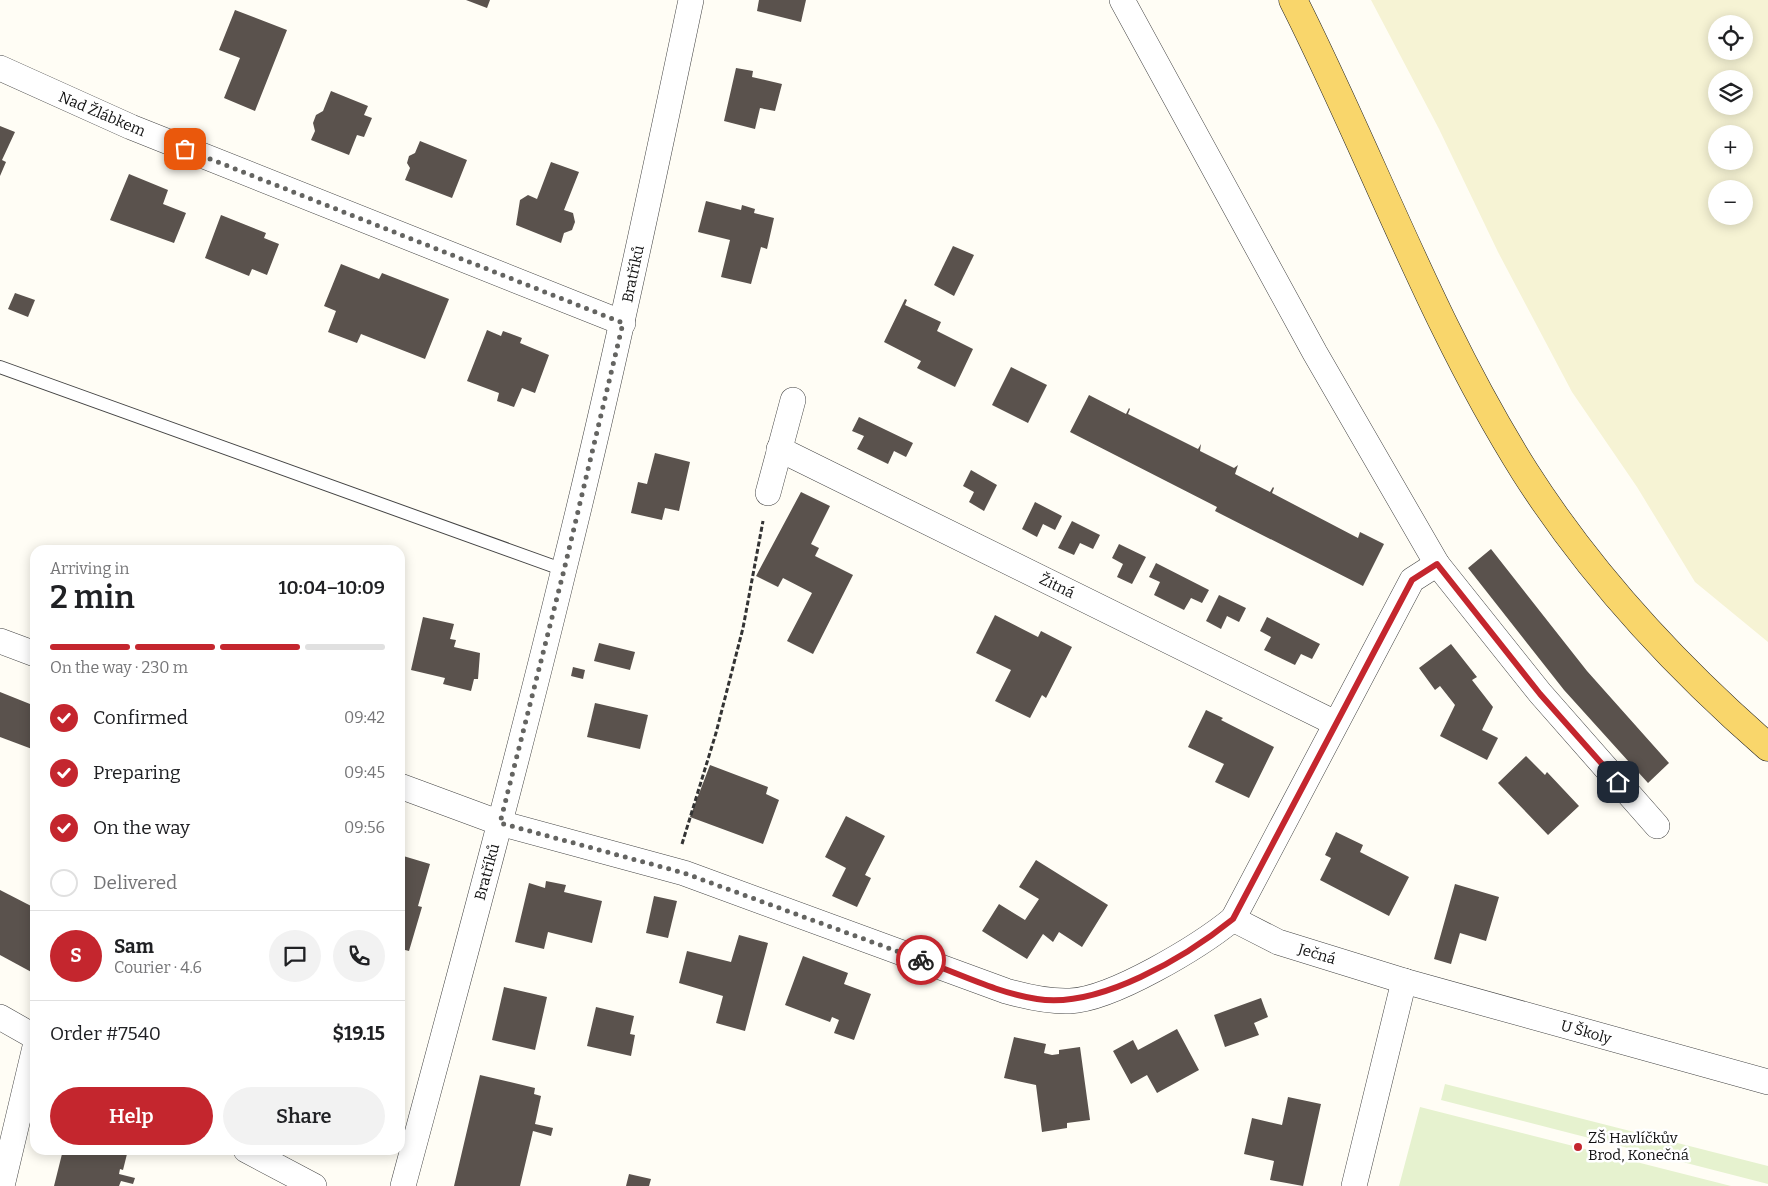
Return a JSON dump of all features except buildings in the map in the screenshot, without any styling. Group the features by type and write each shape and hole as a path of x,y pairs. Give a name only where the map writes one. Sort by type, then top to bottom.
{"main road":[{"path":"1292,0 1349,116 1449,334 1483,399 1525,471 1592,568 1636,620 1713,699 1768,747"}],"street":[{"name":"Bratříků","path":"403,1186 500,823 564,570 623,323 690,0"},
{"path":"1122,0 1315,353 1437,564 1540,694 1657,826"},
{"name":"Nad Žlábkem","path":"0,68 131,127 623,323"},
{"path":"768,493 793,400"},
{"name":"Žitná","path":"780,449 1334,723"},
{"path":"405,788 500,823 674,870 1006,991 1037,999 1071,1001 1098,994 1164,964 1214,934 1233,919 1334,723 1412,580 1437,564"},
{"path":"0,641 30,652"},
{"name":"Ječná","path":"1233,919 1278,942 1404,981"},
{"path":"1354,1186 1404,981"},
{"name":"U Školy","path":"1404,981 1768,1082"},
{"path":"0,1017 30,1034"},
{"path":"2,1186 30,1068"},
{"path":"255,1155 314,1186"}],"lane":[{"path":"0,367 564,570"}],"path":[{"path":"674,870 716,733 743,628 768,493"}],"shaded area":[{"path":"1371,0 1768,0 1768,642 1695,582 1637,487 1572,392 1498,252 1439,129"}],"green space":[{"path":"1445,1084 1768,1166 1768,1184 1441,1100"},
{"path":"1420,1107 1731,1186 1399,1186"}],"way so far":[{"path":"185,149 623,323 564,570 500,823 684,873 921,960"}],"place":[{"name":"ZŠ Havlíčkův Brod, Konečná","path":"1578,1147"}],"route":[{"path":"921,960 1006,991 1037,999 1071,1001 1098,994 1126,982 1164,964 1214,934 1233,919 1334,723 1412,580 1437,564 1540,694 1618,782"}]}
